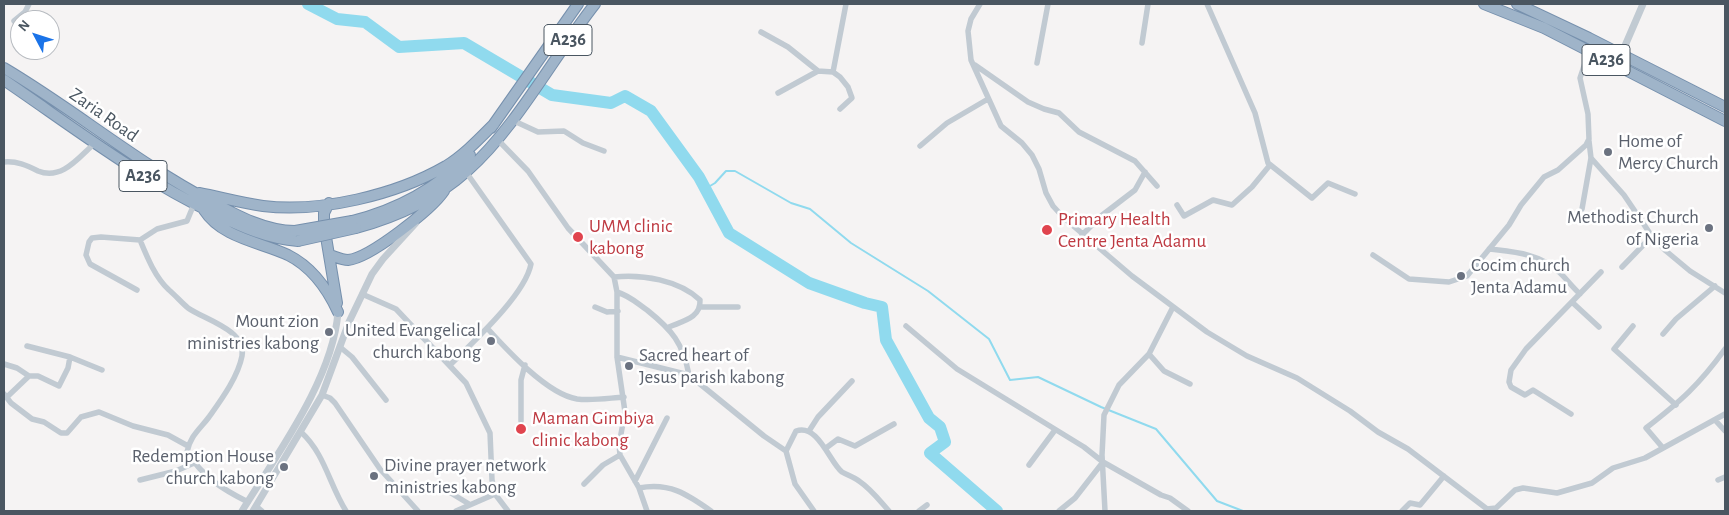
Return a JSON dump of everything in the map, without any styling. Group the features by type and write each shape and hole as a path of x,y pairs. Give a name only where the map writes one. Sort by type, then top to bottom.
{"highway":[{"name":"A236","path":"354,225 390,209 436,184 469,155 494,124 578,4"},
{"name":"A236","path":"4,80 156,184 204,209 269,237 297,236 354,225 410,208 448,186 466,172 512,120 595,4"},
{"name":"A236","path":"1484,4 1544,28 1725,121"},
{"name":"A236","path":"1517,4 1621,54 1725,108"},
{"name":"Zaria Road","path":"4,68 132,156 191,191 256,222 297,236"},
{"path":"191,191 262,206 292,207 329,203 394,189 432,173 459,156 494,124"},
{"path":"330,255 348,260 361,256 429,209 448,186"},
{"path":"329,203 323,218 338,312"},
{"path":"204,209 214,222 241,238 287,255 305,266 324,286 338,312"}],"street":[{"path":"833,72 846,4"},
{"path":"980,4 971,19 968,31 973,64 1001,126 1022,143 1032,155 1052,206 1082,235 1173,307 1224,343 1247,356 1297,378 1350,411 1488,509 1498,510 1515,490 1523,488 1557,492 1592,483 1613,468 1644,458 1725,414"},
{"path":"1038,64 1048,4"},
{"path":"1142,43 1148,4"},
{"path":"1207,4 1255,113 1268,163 1312,198 1328,183 1355,194"},
{"path":"1621,54 1643,4"},
{"path":"761,32 788,47 818,71"},
{"path":"1582,209 1591,158 1585,94 1580,78 1589,51"},
{"path":"973,64 1028,102 1059,113 1079,132 1136,161 1157,186"},
{"path":"778,93 818,71 833,72 848,87 852,98 840,109"},
{"path":"920,146 947,123 988,99"},
{"path":"512,120 538,132 564,132 583,143 604,151"},
{"path":"497,139 528,171 568,228 614,277 618,310 618,357 625,412 619,445 620,455 639,488 647,511"},
{"path":"1374,255 1409,279 1450,282 1467,276 1516,216 1521,205 1544,177 1558,170 1586,145 1589,139"},
{"path":"4,162 22,163 41,172 52,174 68,168 95,143"},
{"path":"1591,158 1624,195 1652,236 1690,271 1725,293"},
{"path":"1177,205 1184,216 1213,200 1232,205 1252,188 1270,164"},
{"path":"450,365 487,328 529,273 531,264 466,172"},
{"path":"1082,235 1096,220 1135,190 1145,172"},
{"path":"137,290 96,269 86,261 89,242 96,237 140,240 149,232 186,221 192,212 194,204"},
{"path":"262,511 254,509 322,395 362,294 383,259 429,209"},
{"path":"1622,266 1652,236"},
{"path":"140,240 151,264 167,288 187,307 222,324 235,336 243,354 221,400 196,430 187,452 194,463 213,483 248,502"},
{"path":"1489,249 1526,253 1538,258 1558,271 1580,294"},
{"path":"1571,414 1533,390 1525,394 1516,391 1509,382 1511,370 1526,349 1573,303 1601,272"},
{"path":"614,277 641,277 688,289 700,300 700,307 691,318 669,327"},
{"path":"1663,334 1676,319 1714,286"},
{"path":"617,292 633,298 669,327 684,354 689,375"},
{"path":"362,294 396,309 466,383 490,433 492,480 495,494 508,511"},
{"path":"1573,303 1599,327"},
{"path":"595,307 607,312 618,310"},
{"path":"700,307 738,307"},
{"path":"1105,511 1102,423 1104,415 1119,385 1148,354 1173,307"},
{"path":"242,511 313,392 332,348 338,312"},
{"path":"906,326 957,369 1084,447 1103,462 1161,495 1170,498 1188,511"},
{"path":"1633,326 1614,349 1676,405"},
{"path":"487,328 525,365 565,396 578,399 624,397"},
{"path":"26,346 70,357 102,370"},
{"path":"340,348 356,362 386,400"},
{"path":"1663,448 1646,428 1676,405 1700,382 1725,348"},
{"path":"1148,354 1164,371 1190,384"},
{"path":"4,364 17,368 29,376 38,376 59,386 68,368 70,357"},
{"path":"618,357 689,375 764,436 786,451 795,484 814,511"},
{"path":"521,420 521,380 525,365"},
{"path":"29,376 6,395 11,403 32,419 44,422 61,433 67,432 80,417 99,412 133,426 168,435 188,446"},
{"path":"809,431 818,417 852,381"},
{"path":"322,395 330,398 335,403 380,469 418,511"},
{"path":"635,481 666,418"},
{"path":"1715,420 1725,431"},
{"path":"826,448 838,439 855,446 894,424"},
{"path":"786,451 798,430 809,431 826,448 840,470 867,486 889,511"},
{"path":"1029,465 1056,430"},
{"path":"301,432 312,442 320,455 346,511"},
{"path":"584,484 603,466 620,455"},
{"path":"1059,511 1075,498 1103,462"},
{"path":"140,480 176,471 194,463"},
{"path":"1402,511 1410,504 1420,505 1444,476"},
{"path":"1718,480 1725,477"},
{"path":"639,488 654,485 665,486 686,495 711,511"},
{"path":"441,487 469,504"},
{"path":"456,511 495,494"},
{"path":"919,511 927,505"}],"waterway":[{"path":"308,4 337,19 365,22 399,47 464,43 552,95 611,103 625,96 651,111 699,177 729,233 809,283 865,303 882,307 886,340 929,418 940,427 945,442 930,453 997,511"},
{"path":"705,189 715,183 726,171 735,171 791,203 810,209 851,243 928,291 989,339 1010,380 1038,377 1101,407 1156,429 1217,501 1243,511"}],"place":[{"name":"Home of Mercy Church","path":"1608,152"},
{"name":"Methodist Church of Nigeria","path":"1709,228"},
{"name":"Primary Health Centre Jenta Adamu","path":"1047,230"},
{"name":"UMM clinic kabong","path":"578,237"},
{"name":"Cocim church Jenta Adamu","path":"1461,276"},
{"name":"Mount zion ministries kabong","path":"329,332"},
{"name":"United Evangelical church kabong","path":"491,341"},
{"name":"Sacred heart of Jesus parish kabong","path":"629,366"},
{"name":"Maman Gimbiya clinic kabong","path":"521,429"},
{"name":"Redemption House church kabong","path":"284,467"},
{"name":"Divine prayer network ministries kabong","path":"374,476"}]}
